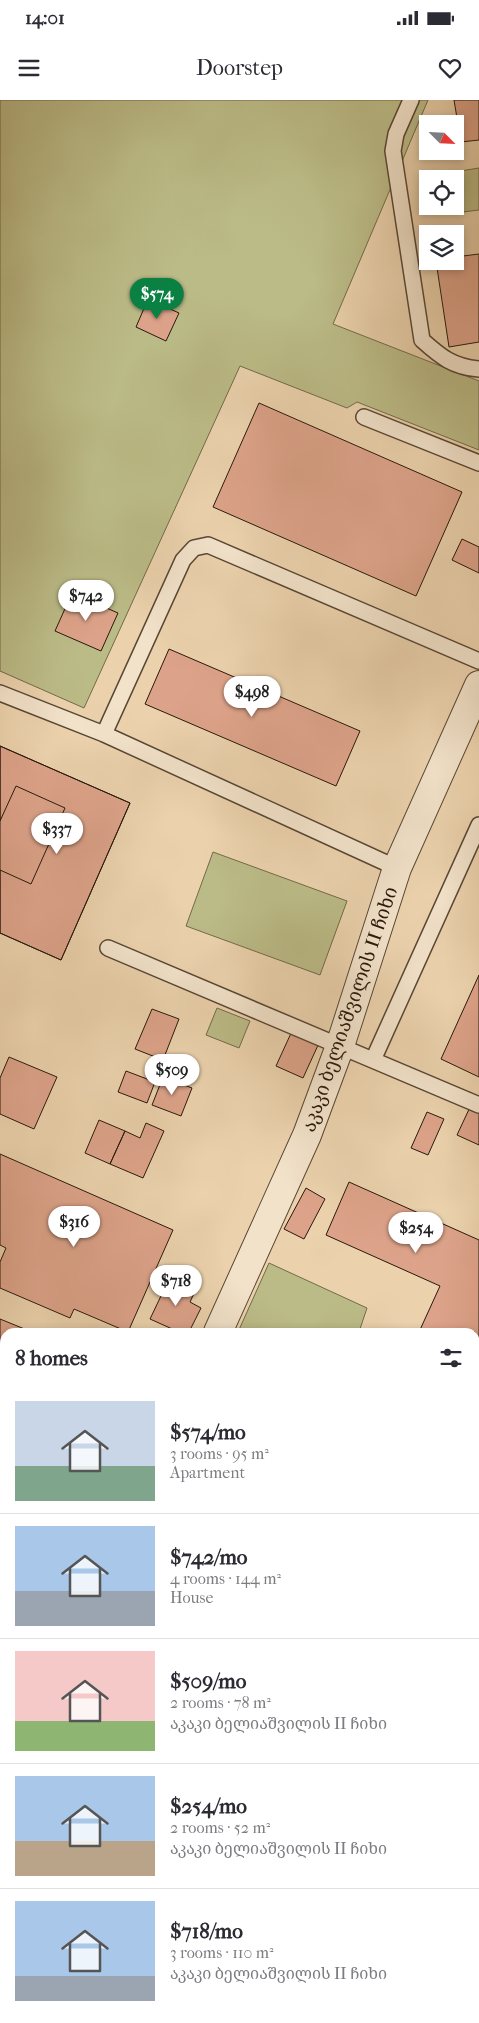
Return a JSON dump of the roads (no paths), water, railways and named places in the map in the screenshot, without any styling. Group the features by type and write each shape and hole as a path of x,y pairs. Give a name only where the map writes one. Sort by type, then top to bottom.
{"street":[{"name":"აკაკი ბელიაშვილის II ჩიხი","path":"220,1328 307,1135 340,1046 397,868 479,685"}],"lane":[{"path":"411,100 396,134 394,152 422,340 448,362 464,368 479,370"},
{"path":"364,417 479,463"},
{"path":"104,734 183,560 194,548 208,545 479,661"},
{"path":"0,693 104,734 397,868"},
{"path":"373,1060 479,825"},
{"path":"108,948 479,1105"}]}
